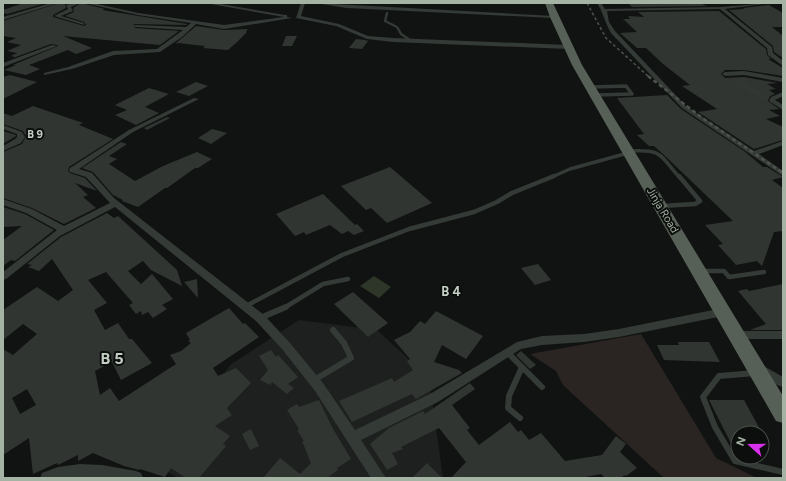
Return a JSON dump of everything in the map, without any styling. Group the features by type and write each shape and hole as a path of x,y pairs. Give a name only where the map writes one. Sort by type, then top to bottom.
{"highway":[{"name":"Jinja Road","path":"550,3 554,17 592,91 783,414"}],"street":[{"path":"36,3 44,6"},
{"path":"3,19 56,3"},
{"path":"78,3 68,6 72,10 56,16 82,24"},
{"path":"86,3 138,14 232,27 298,17 337,25 367,37 568,46"},
{"path":"207,3 290,18"},
{"path":"233,7 240,3"},
{"path":"298,17 303,3"},
{"path":"318,3 346,7 554,17"},
{"path":"599,3 604,10 607,22 613,32 684,107 783,174"},
{"path":"604,10 721,8 769,3"},
{"path":"721,8 770,48 770,54 783,64"},
{"path":"46,74 70,68 113,53 158,51 168,45 195,22"},
{"path":"137,26 188,29"},
{"path":"3,65 54,46"},
{"path":"725,74 744,73 783,80"},
{"path":"783,94 773,98 772,100 783,108"},
{"path":"196,99 131,131 74,168 74,170 93,178 115,204 133,216 260,318 286,346 314,380 379,478"},
{"path":"3,127 21,135 18,141 3,149"},
{"path":"753,154 783,143"},
{"path":"3,202 29,211 64,230"},
{"path":"3,278 35,250 64,230 115,204"},
{"path":"353,437 434,398 517,346 527,342 545,339 584,338 723,312"},
{"path":"737,336 783,335"},
{"path":"757,369 783,382"},
{"path":"47,478 59,473 87,469 136,478"}],"lane":[{"path":"387,13 385,21 397,27 401,34 410,40"},
{"path":"626,86 632,94 592,91 626,86"},
{"path":"246,306 342,255 408,230 474,212 497,202 512,193 570,169 627,152 648,150 657,152 699,198 700,201 695,204 660,206"},
{"path":"699,271 724,271 729,277 764,272"},
{"path":"260,318 292,304 323,284 348,279"},
{"path":"314,380 351,358 344,343 333,330"},
{"path":"508,353 542,387"},
{"path":"520,418 508,408 508,401 522,367"},
{"path":"757,369 719,376 703,397 715,426 735,461 783,472"}],"path":[{"path":"725,74 761,97 772,100"}],"shaded area":[{"path":"374,276 391,287 379,298 360,286"},
{"path":"299,320 377,330 429,378 443,478 178,478 161,468 230,365"},
{"path":"641,334 716,458 757,478 664,478 563,385 556,371 530,354"}],"building":[{"path":"24,3 46,3 7,14 3,13 3,10"},
{"path":"59,3 68,3 65,4 66,8 53,15 53,17 84,26 86,25 84,22 65,16 74,12 73,8 81,3 105,9 102,10 187,24 134,24 135,28 179,31 160,45 63,36 92,48 76,54 68,50 29,65 40,69 26,75 4,70 58,46 51,44 13,58 15,57 11,56 17,53 7,51 21,45 7,42 16,38 3,36 3,21"},
{"path":"628,3 699,3 707,6 632,7"},
{"path":"769,5 783,13 783,27 772,27 783,36 783,58 774,52 773,46 729,10"},
{"path":"719,11 766,49 767,55 771,59 768,59 783,68 783,76 744,70 725,70 721,74 725,78 744,77 778,83 767,84 776,89 769,90 775,94 770,96 768,101 779,109 769,110 780,116 766,119 783,127 783,140 754,149 698,112 717,109 682,86 690,85 663,64 646,48 637,48 620,33 637,32 623,19 630,19 628,16 644,17 638,12"},
{"path":"196,26 224,30 248,29 247,32 228,50 203,48 205,46 175,44"},
{"path":"286,36 297,36 292,46 282,46"},
{"path":"356,39 368,41 362,49 349,48"},
{"path":"10,75 37,82 3,99 3,77"},
{"path":"196,82 208,86 189,96 176,92"},
{"path":"149,88 169,94 145,107 159,113 136,125 115,115 127,110 115,105"},
{"path":"667,95 681,109 744,151 763,167 767,167 783,177 772,180 783,188 783,231 774,232 762,266 757,261 736,265 718,245 723,244 705,225 733,221 663,154 654,146 649,146 637,135 644,134 617,98"},
{"path":"33,106 83,123 79,125 113,139 69,167 68,171 70,173 85,178 97,191 75,183 88,195 83,197 96,208 64,224 32,208 3,198 3,152 22,144 26,136 23,131 3,124 3,113 12,116"},
{"path":"167,117 170,118 147,130 144,128"},
{"path":"212,129 227,133 211,144 198,138"},
{"path":"3,131 16,135 16,136 3,144"},
{"path":"121,142 127,144 109,156 117,159 109,164 135,181 163,166 197,152 212,159 198,168 195,168 138,207 122,201 123,200 113,195 93,172 82,168"},
{"path":"390,167 432,203 387,223 371,208 366,210 341,186"},
{"path":"323,194 355,225 357,224 364,231 354,235 348,231 342,234 330,225 306,235 304,232 295,236 276,214"},
{"path":"3,207 25,214 54,230 15,261 11,260 3,266 3,240 22,226 3,227"},
{"path":"107,213 114,218 118,216 177,270 182,286 151,270 143,261 128,271 141,284 152,274 173,299 162,305 167,309 153,318 148,312 142,315 141,311 136,314 129,305 133,303 106,272 88,280 107,303 94,310 105,330 118,323 129,339 132,339 152,363 121,380 112,362 95,371 100,395 110,388 119,401 176,364 170,355 181,351 191,343 188,341 190,340 186,333 229,308 243,324 245,323 259,337 213,368 218,376 236,368 251,383 227,408 232,415 215,426 230,436 223,444 226,446 199,478 186,478 171,468 165,477 140,469 124,466 93,453 78,461 78,455 58,465 57,463 33,474 29,438 3,455 3,349 13,355 37,334 23,324 3,340 3,310 37,287 58,301 73,290 52,259 39,271 28,267 32,265 27,264 61,237","holes":["27,389 36,405 20,414 12,398"]},
{"path":"538,264 551,280 535,285 521,268"},
{"path":"197,279 198,298 184,282"},
{"path":"783,284 783,330 750,330 766,324 738,291 747,289 749,291"},
{"path":"353,292 388,323 368,337 334,304"},
{"path":"436,311 483,336 466,359 442,345 434,362 459,370 462,373 416,399 412,394 352,422 339,401 392,378 394,382 413,370 407,361 410,359 394,340 410,332 420,321 425,324"},
{"path":"678,342 709,342 720,362 664,360 657,345 679,345"},
{"path":"271,350 276,357 278,355 298,377 288,384 294,388 287,394 272,382 270,385 260,380 268,370 259,356"},
{"path":"521,351 536,365 530,369 516,355"},
{"path":"470,383 475,389 452,405 470,428 467,430 479,445 510,422 518,432 521,430 529,440 541,433 565,461 602,455 616,436 626,444 620,452 637,468 626,476 625,475 620,478 605,478 601,474 580,478 451,478 466,462 439,428 401,447 403,449 392,453 398,464 387,470 370,444 389,428 423,411 425,414"},
{"path":"319,400 332,427 351,459 337,468 338,470 327,478 263,478 280,458 300,474 311,463 302,441 304,441 297,430 299,429 287,410 297,404 299,407"},
{"path":"709,400 744,400 758,425 730,425 730,441"},
{"path":"251,429 259,446 250,450 242,434"},
{"path":"427,463 442,478 412,478"}],"railway":[{"path":"587,3 606,38 649,77"},
{"path":"648,76 701,117 783,173"}],"district":[{"name":"B 9","path":"35,134"},
{"name":"B 4","path":"451,291"},
{"name":"B 5","path":"112,358"}]}
